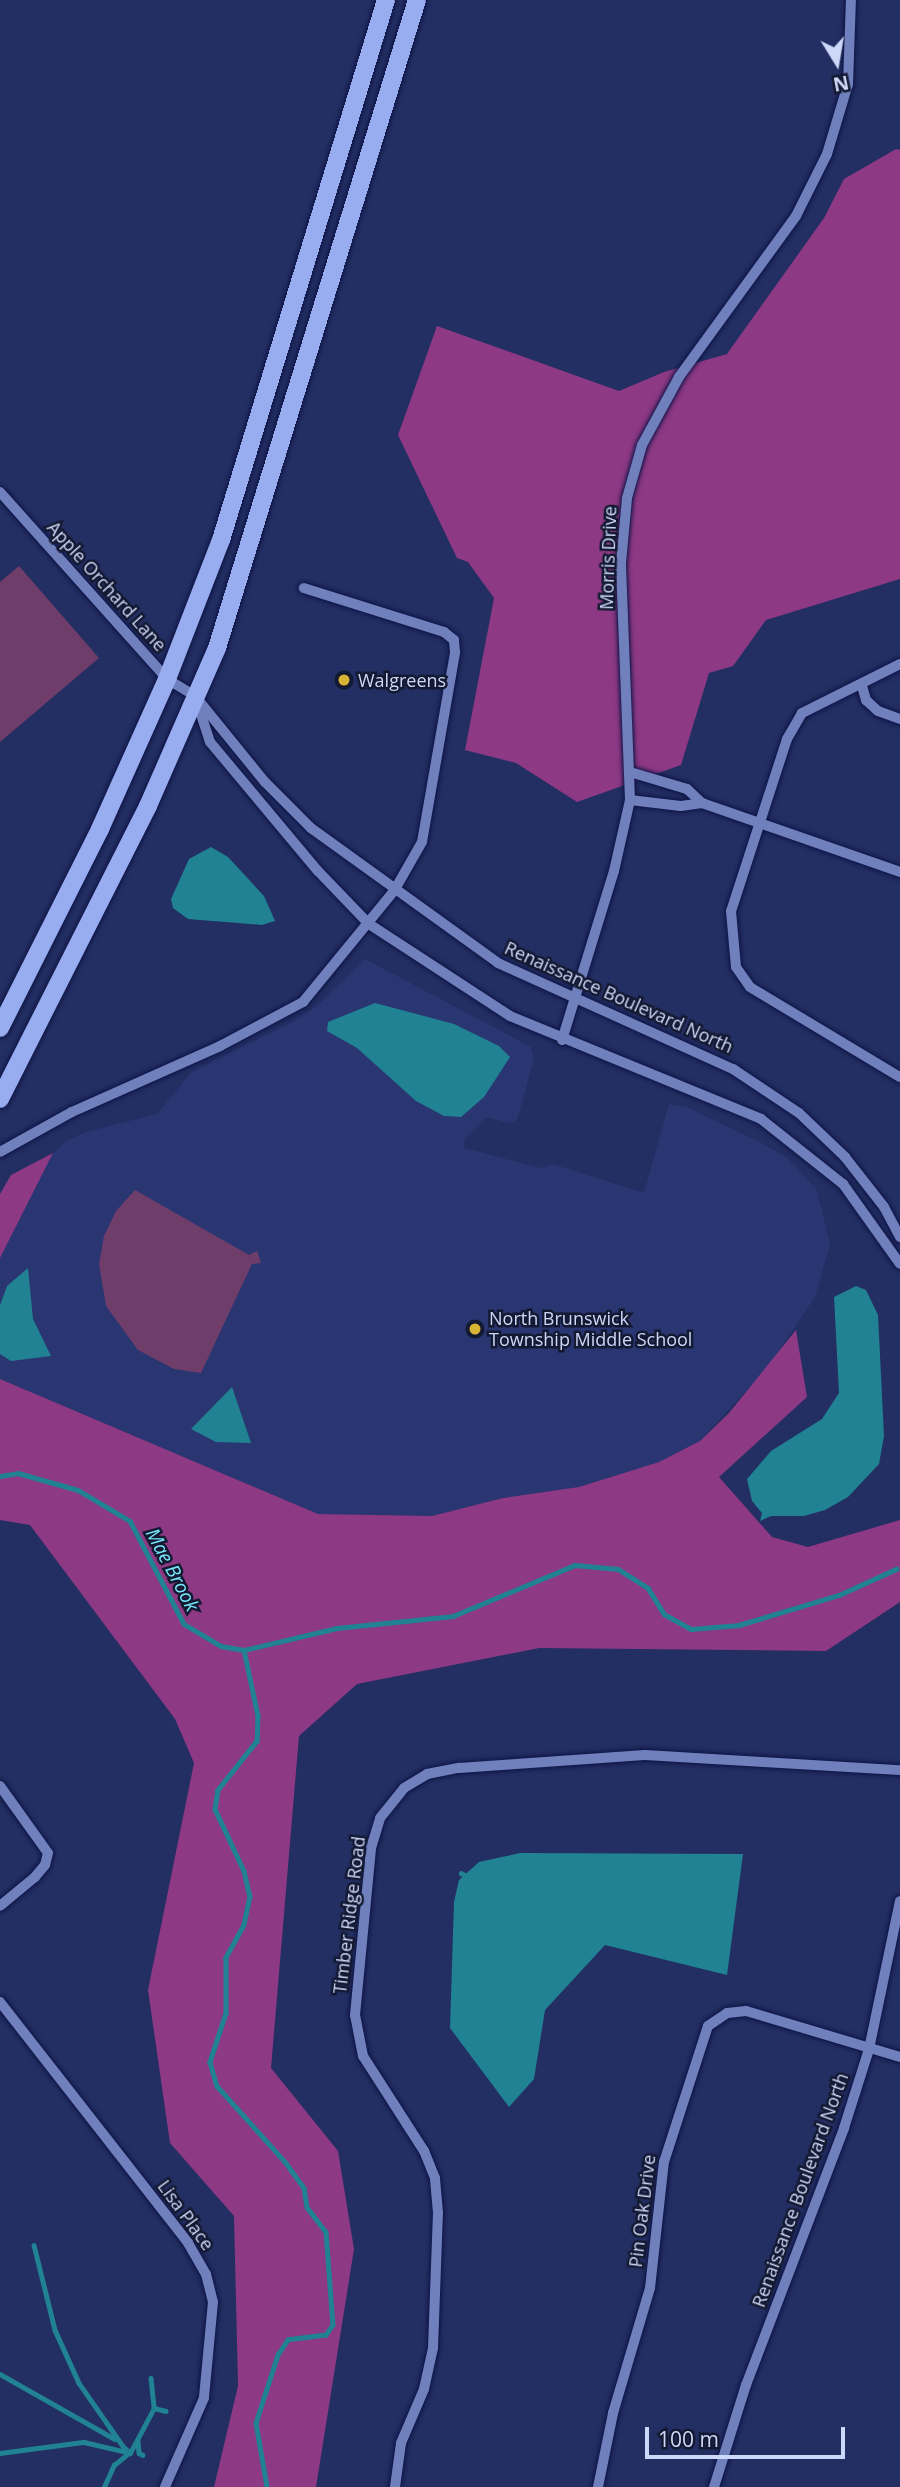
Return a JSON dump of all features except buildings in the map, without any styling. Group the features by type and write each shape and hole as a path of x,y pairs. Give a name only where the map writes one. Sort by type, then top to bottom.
{"highway":[{"path":"0,1028 100,829 167,679 221,540 386,0"},
{"path":"0,1099 148,806 217,648 251,548 312,327 417,0"}],"street":[{"name":"Morris Drive","path":"562,1040 614,871 630,800 621,563 627,498 642,445 679,377 796,216 827,155 848,84 851,0"},
{"name":"Apple Orchard Lane","path":"0,492 167,679 195,696"},
{"path":"0,1152 72,1112 220,1046 303,1002 394,891 422,842 456,652 454,640 444,632 304,588"},
{"path":"900,664 862,686 802,713 787,739 731,911 737,967 750,986 900,1077"},
{"path":"862,686 866,700 878,711 900,719"},
{"name":"Renaissance Boulevard North","path":"195,696 265,782 310,828 394,891 498,963 733,1069 799,1113 845,1157 884,1207 900,1237"},
{"path":"195,696 210,742 318,871 369,924 489,1004 562,1040 761,1119 803,1148 842,1184 869,1216 898,1260"},
{"path":"630,772 687,789 702,803 900,872"},
{"path":"630,800 681,806 702,803"},
{"name":"Timber Ridge Road","path":"394,2487 401,2443 424,2389 433,2348 438,2213 435,2178 424,2151 363,2056 355,2015 371,1848 380,1818 404,1788 427,1774 459,1768 645,1755 900,1770"},
{"path":"0,1786 48,1853 45,1865 35,1877 0,1906"},
{"name":"Renaissance Boulevard North","path":"714,2487 746,2385 844,2128 869,2049 900,1901"},
{"name":"Lisa Place","path":"0,2002 188,2243 206,2274 213,2302 204,2398 165,2487"},
{"name":"Pin Oak Drive","path":"598,2487 613,2413 650,2288 664,2162 708,2026 727,2013 746,2011 869,2049"},
{"path":"869,2049 900,2057"}],"shaded area":[{"path":"896,149 900,150 900,579 766,620 733,666 709,673 681,765 577,802 516,763 465,750 494,598 468,562 457,558 398,435 437,326 619,391 664,372 727,354 824,218 844,179"},
{"path":"19,566 99,658 0,742 0,582"},
{"path":"211,847 228,857 264,896 275,921 262,925 188,919 173,908 171,899 189,859"},
{"path":"365,959 531,1047 534,1059 517,1120 509,1123 486,1117 465,1138 464,1148 541,1168 553,1164 644,1193 669,1104 689,1108 786,1157 817,1190 830,1244 815,1297 769,1366 700,1441 659,1462 579,1487 503,1498 432,1516 318,1514 0,1379 0,1258 53,1153 68,1140 86,1132 157,1114 192,1072 294,1021 317,1006"},
{"path":"375,1003 454,1024 499,1046 510,1057 484,1097 461,1117 444,1116 416,1101 357,1048 327,1031 328,1022"},
{"path":"53,1153 0,1258 0,1194 11,1175"},
{"path":"135,1190 249,1255 257,1251 261,1263 252,1264 201,1373 174,1369 138,1350 106,1306 99,1264 104,1236 116,1211"},
{"path":"28,1268 33,1319 51,1356 11,1361 0,1354 0,1305 7,1286"},
{"path":"856,1286 866,1290 878,1315 884,1436 879,1464 848,1497 825,1510 804,1516 771,1516 760,1521 762,1513 752,1501 747,1479 771,1451 822,1419 839,1393 834,1297"},
{"path":"796,1330 807,1397 719,1477 772,1537 808,1547 900,1520 900,1602 826,1651 539,1648 357,1684 299,1736 271,2068 338,2151 354,2249 316,2487 214,2487 238,2386 234,2216 170,2143 148,1990 194,1763 175,1719 30,1525 0,1520 0,1379 318,1514 432,1516 503,1498 579,1487 659,1462 700,1441 729,1413"},
{"path":"232,1387 251,1443 216,1442 191,1429"},
{"path":"520,1853 743,1854 727,1975 605,1945 545,2010 534,2079 509,2107 450,2028 454,1902 459,1880 479,1862"}],"waterway":[{"name":"Mae Brook","path":"0,1476 18,1473 78,1490 130,1521 184,1624 221,1646 244,1650 337,1628 453,1616 575,1565 618,1569 648,1588 664,1614 691,1629 739,1625 839,1595 896,1569"},
{"path":"244,1650 258,1716 257,1741 218,1790 215,1809 244,1871 250,1896 244,1925 226,1958 226,2013 210,2062 217,2086 286,2163 304,2188 307,2207 326,2232 333,2325 326,2335 288,2340 278,2355 256,2423 267,2487"},
{"path":"461,1873 470,1878"},
{"path":"34,2245 55,2330 79,2383 123,2446 130,2453 154,2408 166,2411"},
{"path":"0,2374 115,2439"},
{"path":"151,2378 154,2408"},
{"path":"138,2441 139,2453 143,2455"},
{"path":"0,2453 84,2442 127,2452"},
{"path":"104,2487 114,2465 129,2453"}],"place":[{"name":"Walgreens","path":"344,680"},
{"name":"North Brunswick Township Middle School","path":"475,1329"}]}
